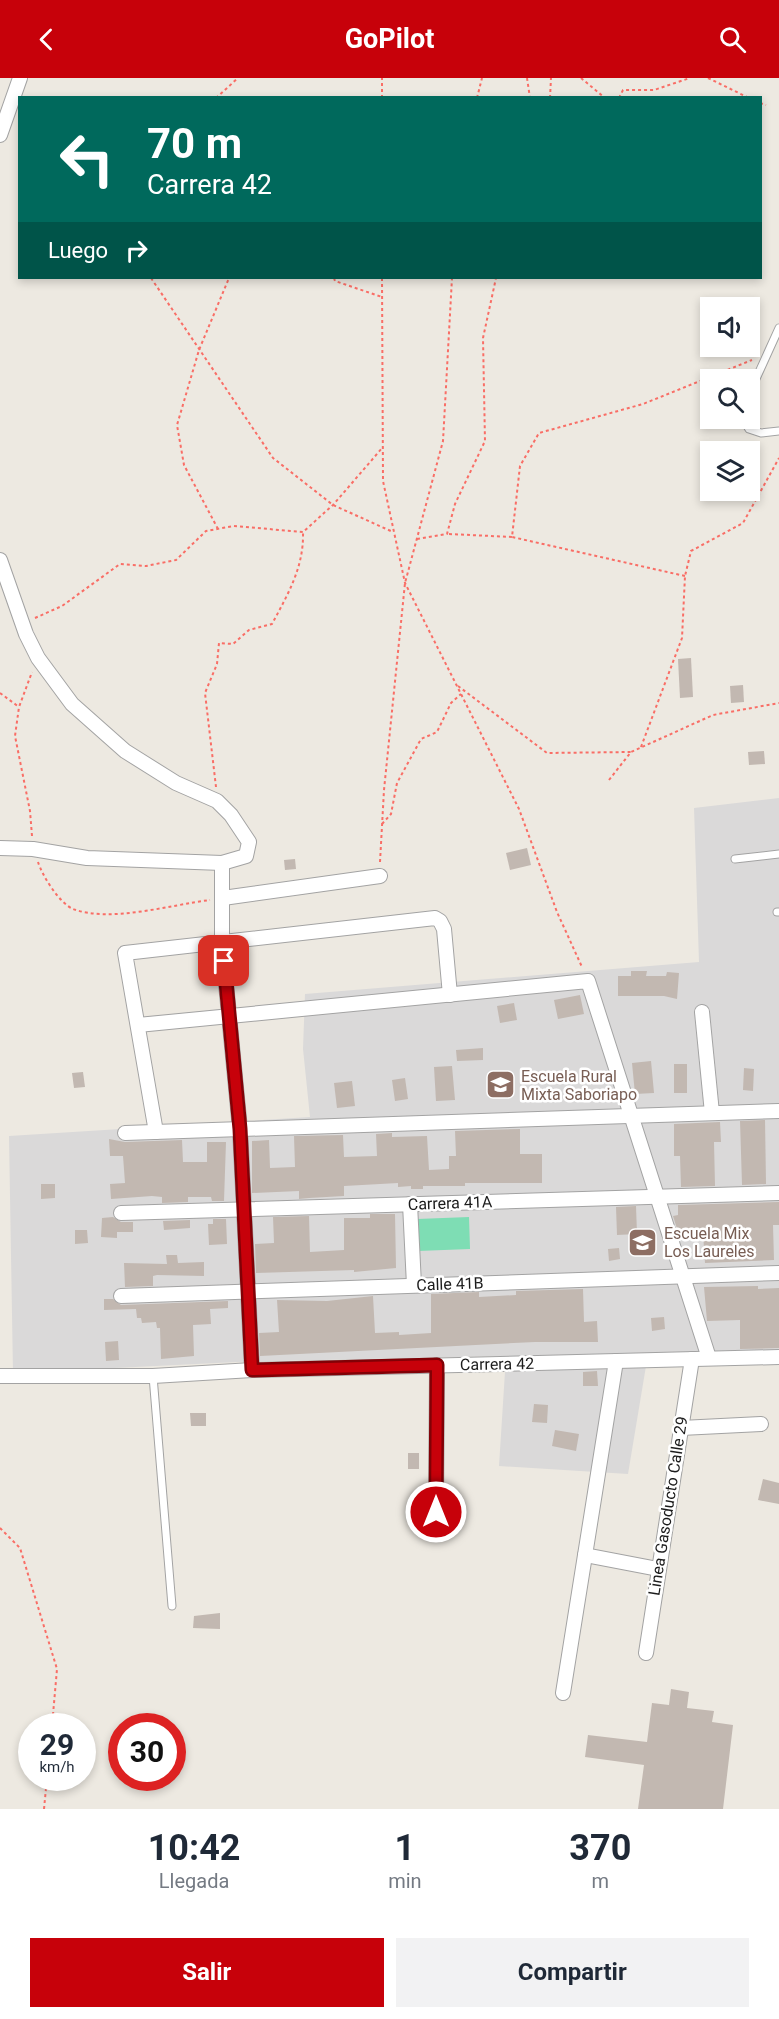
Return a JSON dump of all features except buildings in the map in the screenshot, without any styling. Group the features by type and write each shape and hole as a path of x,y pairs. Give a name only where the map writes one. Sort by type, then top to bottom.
{"street":[{"path":"0,135 20,78"},
{"path":"0,560 26,634 38,658 72,704 125,751 176,783 217,801 231,815 249,842 246,856 222,862 87,858 33,849 0,848"},
{"path":"222,862 222,942 240,1129 252,1370"},
{"path":"223,898 380,876"},
{"path":"156,1132 125,953 435,918 441,921 444,929 450,994"},
{"path":"138,1025 588,981 709,1358"},
{"path":"702,1012 712,1113"},
{"path":"125,1133 779,1111"},
{"name":"Carrera 41A","path":"121,1213 779,1193"},
{"path":"410,1204 414,1285"},
{"name":"Calle 41B","path":"121,1296 779,1273"},
{"name":"Carrera 42","path":"0,1377 153,1376 252,1370 779,1357"},
{"name":"Linea Gasoducto Calle 29","path":"645,1653 692,1359"},
{"path":"563,1693 616,1361"},
{"path":"436,1512 437,1365"},
{"path":"681,1428 762,1424"},
{"path":"585,1555 658,1569"}],"lane":[{"path":"760,370 779,327"},
{"path":"749,429 761,433 779,431"},
{"path":"735,860 779,854"},
{"path":"153,1376 172,1606"}],"path":[{"path":"218,96 238,78"},
{"path":"382,78 382,96"},
{"path":"478,96 482,78"},
{"path":"527,78 530,96"},
{"path":"550,78 550,96"},
{"path":"581,78 603,96"},
{"path":"620,96 623,90 654,90 690,78"},
{"path":"708,78 745,96"},
{"path":"762,104 766,105"},
{"path":"152,279 273,458 333,505 394,532"},
{"path":"218,529 184,465 177,425 199,350 229,279"},
{"path":"334,279 382,297"},
{"path":"382,279 383,481 405,584 519,809 557,912 588,981"},
{"path":"380,876 382,824 405,584 443,441 452,279"},
{"path":"447,534 455,504 485,441 483,338 496,279"},
{"path":"512,537 520,466 539,433 643,404 767,354"},
{"path":"26,634 31,620 44,612 62,606 120,564 146,566 176,560 206,531 234,526 303,532 333,505 383,447"},
{"path":"641,747 682,638 684,576 691,551 743,523 779,458"},
{"path":"217,801 205,693 217,664 219,643 233,644 249,630 272,624 294,583 304,552 303,532"},
{"path":"417,539 447,534 512,537 684,576"},
{"path":"38,658 20,707 15,736 30,811 33,849 43,878 71,908 110,915 223,898"},
{"path":"457,685 548,753 631,752"},
{"path":"0,693 20,707"},
{"path":"382,824 391,814 397,783 421,739 437,732 451,703 461,694"},
{"path":"609,780 631,752 641,747 713,715 779,703"},
{"path":"0,1528 20,1548 57,1669 53,1713"},
{"path":"44,1809 46,1791"}],"shaded area":[{"path":"779,798 779,1354 647,1360 628,1474 499,1466 506,1356 237,1362 13,1373 9,1136 310,1117 303,1049 305,994 699,962 694,808"}],"green space":[{"path":"469,1217 470,1249 418,1251 417,1219"}],"place":[{"name":"Escuela Rural Mixta Saboriapo","path":"500,1085"},
{"name":"Escuela Mix Los Laureles","path":"643,1242"}],"route":[{"path":"224,961 240,1129 252,1370 437,1365 436,1512"}]}
